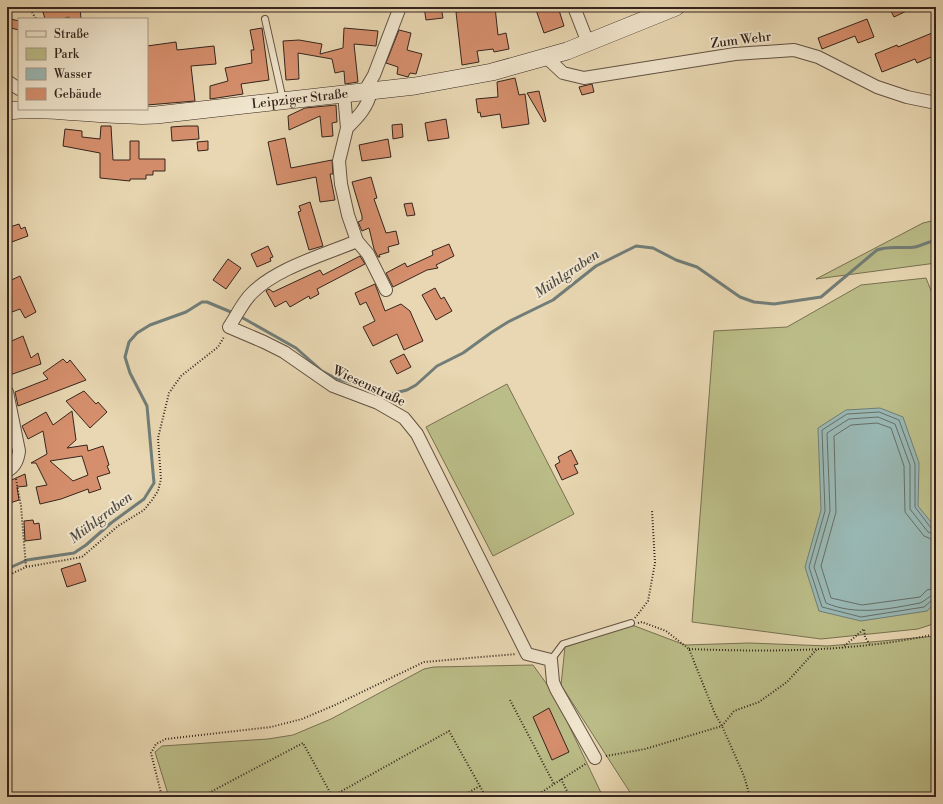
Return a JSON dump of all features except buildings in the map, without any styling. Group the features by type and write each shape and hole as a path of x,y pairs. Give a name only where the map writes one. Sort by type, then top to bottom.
{"street":[{"path":"346,128 357,118 368,95 400,7"},
{"path":"574,7 588,43"},
{"name":"Leipziger Straße","path":"7,111 42,110 105,115 142,116 344,94 368,95 454,80 514,67 546,58 588,43 676,7"},
{"name":"Zum Wehr","path":"546,58 564,73 584,78 735,54 794,50 818,57 877,87 907,97 936,103"},
{"path":"7,81 18,88"},
{"path":"344,94 346,128 339,161 341,184 348,215 357,241 368,254 386,290"},
{"path":"229,327 250,295 266,282 283,272 357,241"},
{"name":"Wiesenstraße","path":"229,327 284,352 333,386 378,403 404,418 417,434 527,654"},
{"path":"7,392 19,451 19,458 9,470"},
{"path":"527,654 551,660 553,682 556,689 595,758"}],"lane":[{"path":"265,19 283,100"},
{"path":"551,660 563,644 631,623"}],"path":[{"path":"28,7 35,18"},
{"path":"7,576 26,567 82,557 118,526 144,510 158,491 161,479 158,438 169,393 181,376 218,347 229,327"},
{"path":"9,470 16,475 21,506 26,567"},
{"path":"631,623 648,602 655,563 652,510"},
{"path":"631,623 642,622 666,631 689,649 715,714 722,726 744,776 750,797"},
{"path":"842,648 864,629 870,645"},
{"path":"689,649 739,651 842,648 936,634"},
{"path":"534,797 595,758 645,749 722,726 734,711 759,702 788,682 817,649"},
{"path":"162,797 151,753 156,744 166,739 271,727 302,719 335,705 424,662 527,654"},
{"path":"510,700 554,784"},
{"path":"202,797 303,743 332,797 449,731 486,797"},
{"path":"562,779 570,797"},
{"path":"461,797 480,786"}],"green space":[{"path":"936,220 936,263 816,279 923,223"},
{"path":"926,278 936,303 936,623 918,629 821,639 692,622 714,331 787,327 861,285"},
{"path":"507,384 574,514 493,556 426,427"},
{"path":"632,625 685,645 749,643 828,646 936,636 936,797 633,797 561,685 565,647"},
{"path":"533,665 554,694 603,797 169,797 155,752 162,746 268,739 293,735 331,719 424,669 434,667"}],"water":[{"path":"880,408 903,417 919,463 918,506 936,528 936,602 927,611 861,621 819,611 805,567 821,510 818,428 846,410"}],"waterway":[{"name":"Mühlgraben","path":"243,318 296,348 322,371 335,378 391,394 407,390 416,385 437,366 463,353 508,322 553,300 596,266 636,246 653,248 676,260 697,267 740,297 754,302 774,304 821,297 877,250 886,248 915,247 936,241"},
{"name":"Mühlgraben","path":"7,569 27,560 74,553 144,499 154,483 147,406 130,373 125,357 129,342 137,333 150,325 186,312 202,302 207,302 231,312"}]}
